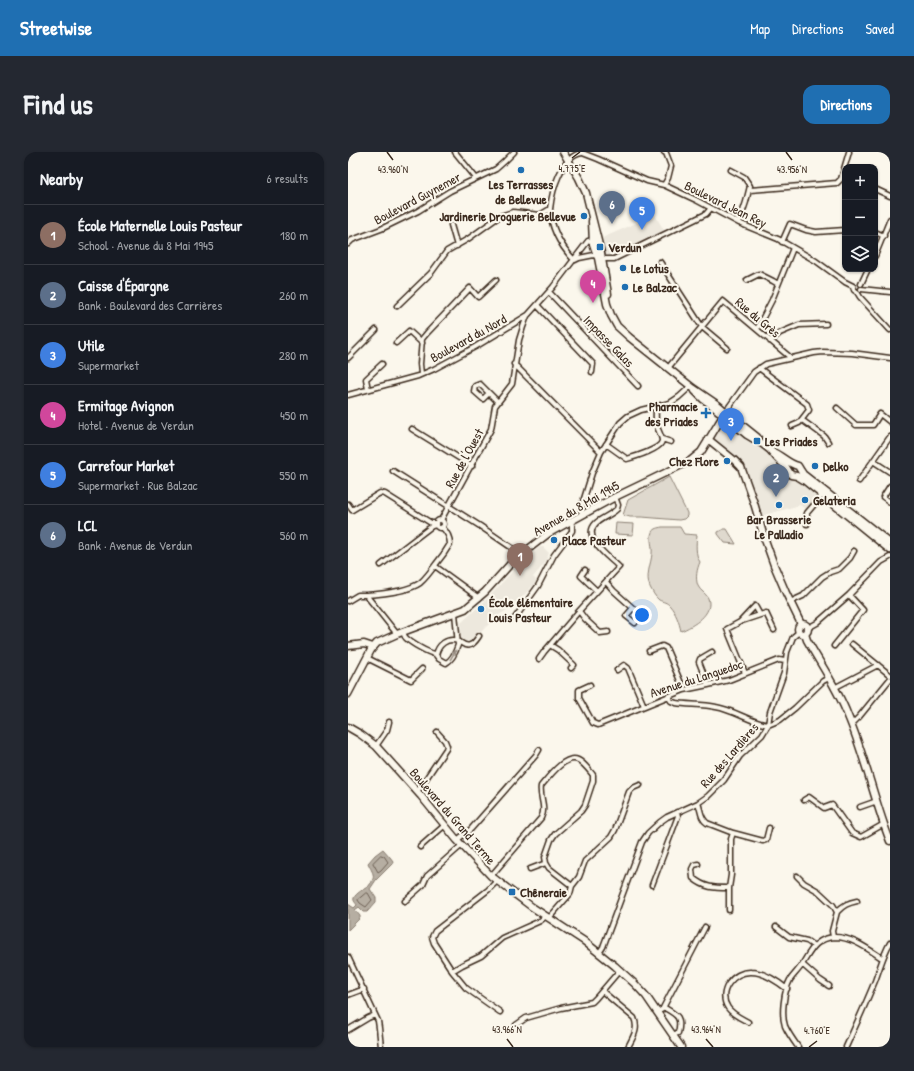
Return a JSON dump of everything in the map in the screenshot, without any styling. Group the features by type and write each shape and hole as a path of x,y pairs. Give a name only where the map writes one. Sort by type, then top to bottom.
{"street":[{"path":"455,152 476,178"},
{"name":"Boulevard Guynemer","path":"348,244 352,240 381,229 418,211 450,191 496,169 514,152"},
{"path":"564,152 586,193 596,241 594,248 600,257 607,304 617,326 692,387 703,399 752,432 761,443 779,455 791,468 791,475 799,474"},
{"name":"Boulevard Jean Rey","path":"568,160 581,152 647,181 664,185 739,223 782,242 816,261 853,286"},
{"path":"664,152 666,153 671,166 668,178 664,185"},
{"path":"750,190 837,183 841,179 850,152"},
{"path":"568,160 560,174 552,196 550,209 551,221 561,244 574,260 579,258 614,258 706,214 711,208"},
{"path":"731,170 744,177 750,186 739,223"},
{"path":"878,190 890,196"},
{"path":"397,306 431,273 447,252 500,216 512,212 540,215 550,209"},
{"path":"878,249 888,231 890,219"},
{"path":"782,242 790,224 816,232 842,230"},
{"path":"450,225 457,246"},
{"path":"878,233 884,236"},
{"name":"Boulevard du Nord","path":"348,395 434,369 475,347 528,315 549,292 588,241 596,241"},
{"path":"757,329 772,300 793,248"},
{"path":"660,262 702,327 727,348"},
{"path":"867,272 860,288 860,297 890,330"},
{"path":"747,280 759,274 773,280 778,284"},
{"path":"421,374 420,364 422,339 470,288 478,297 496,280"},
{"path":"860,288 857,283 853,286 854,290 860,288 890,292"},
{"name":"Impasse Galas","path":"549,292 638,386"},
{"name":"Rue du Grès","path":"668,368 723,301 791,358"},
{"path":"536,305 593,364 592,372"},
{"name":"Rue de l'Ouest","path":"441,520 491,429 494,406 512,384 519,340 528,315"},
{"path":"770,341 780,333 799,325 826,324"},
{"path":"348,358 376,330"},
{"path":"396,344 409,331 422,343"},
{"path":"724,413 754,372 759,368 774,362 814,353 828,352 852,353 890,358"},
{"path":"368,389 366,379 382,364"},
{"path":"514,364 601,452"},
{"path":"759,368 807,404 809,410 799,424 792,426"},
{"path":"582,514 582,505 592,473 601,452 620,423 628,416 641,410 670,403 692,387"},
{"path":"489,393 498,402"},
{"path":"606,444 627,460 662,443 657,427 656,407"},
{"path":"837,408 856,424 873,425 880,414 890,422"},
{"name":"Avenue du 8 Mai 1945","path":"373,647 381,641 400,633 465,610 479,598 521,554 549,533 615,497 690,461 701,452 724,413"},
{"path":"802,420 824,436 828,442"},
{"path":"412,429 472,466"},
{"path":"860,481 890,437"},
{"path":"662,439 671,442"},
{"path":"708,439 741,467 774,565 801,624 798,628 804,631 807,640 829,678 852,724 890,841"},
{"path":"873,461 890,472"},
{"path":"791,468 798,466 801,469 799,474"},
{"path":"393,471 521,554"},
{"path":"799,474 804,480 824,493 890,543"},
{"path":"890,486 883,497 890,502"},
{"path":"348,513 380,493 385,494 431,523 436,524 438,527 442,527 450,540 450,544 435,566 426,577 413,587 390,593 358,595 348,601"},
{"path":"808,524 807,513 824,493"},
{"path":"824,493 890,550"},
{"path":"539,659 579,611 619,567 592,538 592,531 595,524 618,509 615,497"},
{"path":"348,504 352,510"},
{"path":"381,565 436,524 439,520 444,523 442,527"},
{"path":"515,618 538,586 554,555 572,531 571,521"},
{"path":"790,602 803,596 822,577 838,569 850,558 854,551"},
{"path":"668,696 671,701 676,703 716,707 733,712 761,724 768,725 770,712 784,673 787,652 793,637 817,623 849,595 881,562 890,557"},
{"path":"435,566 479,598"},
{"path":"585,570 582,576 597,591"},
{"path":"606,582 632,608"},
{"path":"366,594 400,633 430,654 436,655 444,663 448,663 457,648 455,613"},
{"path":"834,646 863,610 849,595"},
{"path":"740,622 754,606 760,615"},
{"path":"579,611 600,633 608,632"},
{"path":"745,673 727,629 740,622 766,613 774,630"},
{"path":"436,655 441,644 445,642 450,640 457,641 469,646 473,644 479,636"},
{"path":"348,646 364,644 373,647 348,694"},
{"path":"852,644 890,675"},
{"path":"550,645 558,650 574,665 571,668"},
{"path":"650,652 662,646 666,648 684,690"},
{"path":"708,685 699,662 700,659 712,652"},
{"path":"367,658 409,679 412,679 422,669"},
{"name":"Avenue du Languedoc","path":"590,685 579,690 579,698 593,723 598,725 684,690 729,680 779,660 785,661"},
{"path":"617,670 624,665 628,668 644,706"},
{"path":"834,688 878,665"},
{"name":"Rue des Lardières","path":"599,953 603,947 642,842 653,827 667,817 698,803 708,796 724,780 740,756 762,735 768,725 780,720 823,681 829,678"},
{"path":"852,724 890,679"},
{"path":"376,746 387,730 389,722"},
{"name":"Boulevard du Grand Terme","path":"348,727 376,746 417,791 460,843 492,876 548,917 576,935 620,970 650,998 660,1010 682,1047"},
{"path":"417,791 446,749 447,743 437,732"},
{"path":"405,901 425,883 427,876 460,843 532,761 539,750"},
{"path":"492,876 544,813 540,790 541,786 563,762 573,759 587,767 593,775 593,781 585,805 555,834 551,840 545,857 549,868 572,886"},
{"path":"452,971 481,956 502,938 548,917 570,894 572,886 579,877 585,861 610,837 615,830 629,792 633,788 640,785"},
{"path":"804,800 809,797 824,808 832,806 852,832 861,837 884,824"},
{"path":"860,807 877,801"},
{"path":"698,803 704,821 733,833 763,841 766,840 770,828"},
{"path":"652,885 678,816 677,812"},
{"path":"420,847 445,825"},
{"path":"729,910 728,888 731,874 731,839 733,833"},
{"path":"530,869 546,863"},
{"path":"698,864 692,869 693,878 712,888 728,888"},
{"path":"797,876 804,883 818,890 827,898 837,912"},
{"path":"498,881 494,886 433,934 432,937 434,943 452,971 466,988 500,1012"},
{"path":"833,937 832,931 837,912 841,907 857,901"},
{"path":"674,1034 679,1031 679,1017 675,1014 660,1010 705,927"},
{"path":"776,927 789,937 807,942 814,946"},
{"path":"798,1047 785,1026 784,1006 790,981 803,965 814,946 820,941 833,937 846,938 856,942 882,958"},
{"path":"846,1047 875,980 882,958 890,943"},
{"path":"348,957 364,989 380,1028 381,1047"},
{"path":"803,965 829,986"},
{"path":"516,1025 526,1018 561,1008 592,1002 620,970"},
{"path":"748,1022 733,1014 727,1007 725,1000 727,986 735,976 742,973 758,973 787,989"},
{"path":"348,995 364,989"},
{"path":"602,991 634,1018 636,1022 636,1030 628,1047"},
{"path":"348,1030 375,1015"},
{"name":"Boulevard du Grand Terme","path":"674,1034 686,1047"}],"shaded area":[{"path":"655,215 665,232 616,256 606,256 602,238"},
{"path":"726,421 819,494 806,510 800,505 761,516 739,461 713,438"},
{"path":"669,477 687,513 687,516 684,519 630,517 623,515 628,500"},
{"path":"616,523 634,524 633,535 615,534"},
{"path":"680,527 684,534 697,535 696,545 698,559 700,562 697,574 697,583 699,588 707,596 709,604 708,609 701,619 681,631 677,618 672,609 668,604 656,597 650,587 648,579 652,551 651,535 656,528"},
{"path":"727,529 736,544 725,543 718,534 718,532"},
{"path":"540,547 543,547 549,553 545,563 533,577 537,581 515,605 512,603 507,610 497,616 474,639 464,642 460,631 461,623 489,597 520,563"}],"water":[{"path":"383,849 393,861 370,889 376,898 376,902 367,912 364,912 359,907 355,910 360,918 348,930 348,904 354,908 357,905 354,900 355,896 360,891 368,887 371,883 373,873 368,863"}],"place":[{"name":"Les Terrasses de Bellevue","path":"521,170"},
{"name":"Jardinerie Droguerie Bellevue","path":"584,216"},
{"name":"LCL","path":"612,224"},
{"name":"Carrefour Market","path":"642,230"},
{"name":"Verdun","path":"600,247"},
{"name":"Le Lotus","path":"623,268"},
{"name":"Le Balzac","path":"625,287"},
{"name":"Ermitage Avignon","path":"593,303"},
{"name":"Pharmacie des Priades","path":"706,413"},
{"name":"Utile","path":"731,441"},
{"name":"Les Priades","path":"757,441"},
{"name":"Chez Flore","path":"727,461"},
{"name":"Delko","path":"815,466"},
{"name":"Caisse d'Épargne","path":"776,497"},
{"name":"Gelateria","path":"805,500"},
{"name":"Bar Brasserie Le Palladio","path":"779,505"},
{"name":"Place Pasteur","path":"554,540"},
{"name":"École Maternelle Louis Pasteur","path":"520,576"},
{"name":"École élémentaire Louis Pasteur","path":"481,609"},
{"name":"Chêneraie","path":"512,892"}]}
